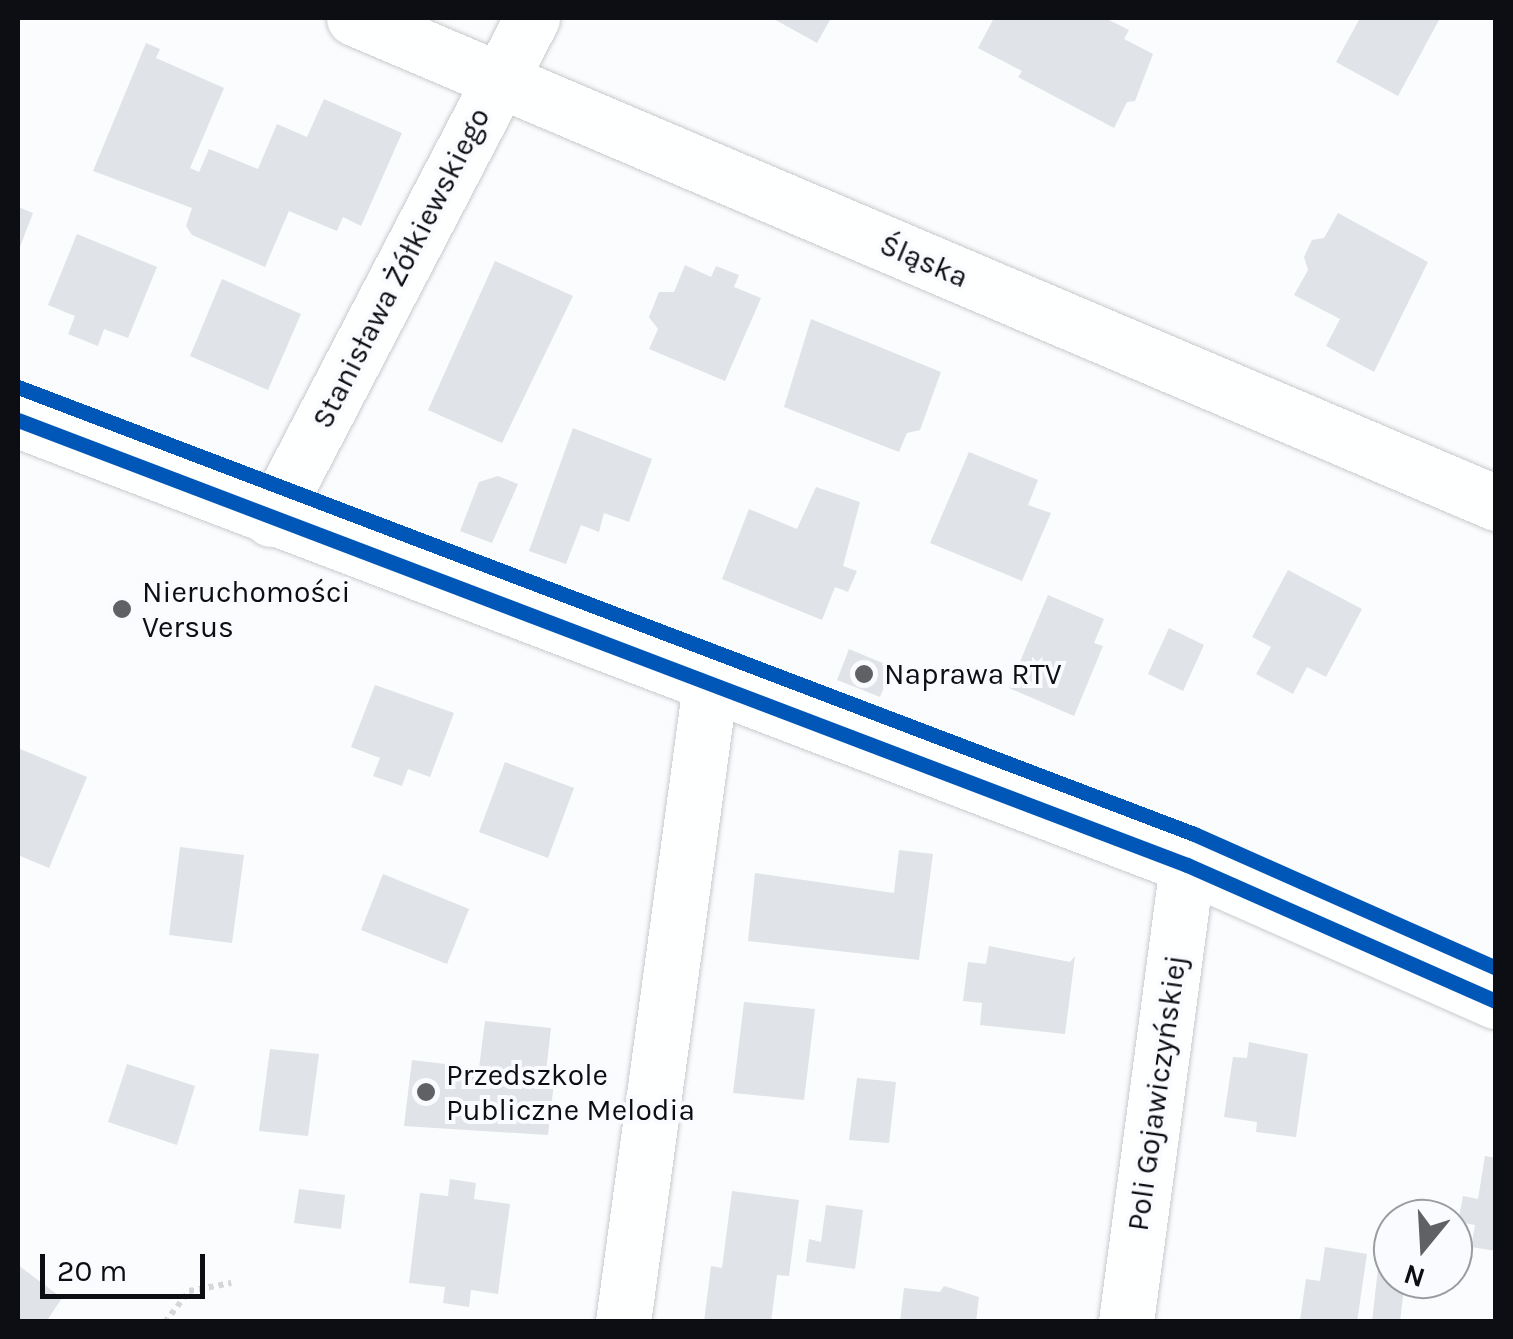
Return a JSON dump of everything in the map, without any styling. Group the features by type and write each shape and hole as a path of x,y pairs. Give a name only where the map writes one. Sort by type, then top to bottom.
{"street":[{"name":"Śląska","path":"354,18 1488,483"},
{"name":"Stanisława Żółkiewskiego","path":"272,518 532,18"},
{"path":"18,420 1187,865 1496,1001"},
{"path":"623,1322 710,685"},
{"name":"Poli Gojawiczyńskiej","path":"1126,1322 1187,865"}],"path":[{"path":"165,1322 189,1291 231,1284"}],"building":[{"path":"772,18 831,18 817,43"},
{"path":"994,18 1105,18 1129,30 1124,39 1153,54 1135,101 1127,102 1114,128 1018,77 1022,71 978,48"},
{"path":"1360,18 1440,18 1398,96 1336,62"},
{"path":"146,43 160,49 156,58 224,88 190,168 199,172 209,149 258,169 277,124 307,137 324,99 402,133 361,226 343,217 337,231 289,211 265,267 192,235 186,226 192,208 93,171"},
{"path":"18,207 33,213 18,252"},
{"path":"1338,213 1428,262 1374,372 1326,346 1340,319 1294,295 1308,270 1304,257 1312,240 1324,238"},
{"path":"77,234 157,267 128,338 104,329 98,346 68,334 75,316 48,305"},
{"path":"495,261 573,296 502,443 428,410"},
{"path":"685,265 711,277 716,266 739,275 734,287 761,298 725,381 649,349 658,329 649,317 659,292 674,292"},
{"path":"222,279 301,314 268,390 190,356"},
{"path":"811,319 941,372 920,430 907,433 899,452 784,407"},
{"path":"573,428 652,459 629,522 604,513 599,532 581,525 566,564 529,551"},
{"path":"969,452 1038,480 1028,505 1051,513 1022,581 930,543"},
{"path":"498,476 518,484 492,543 460,531 479,482"},
{"path":"816,487 860,502 843,566 857,571 848,592 835,587 822,620 722,579 749,509 797,529"},
{"path":"1288,570 1362,609 1326,677 1307,667 1293,694 1256,674 1271,647 1252,637"},
{"path":"1048,595 1104,619 1094,643 1103,646 1074,716 1009,688"},
{"path":"1169,628 1204,645 1183,691 1148,674"},
{"name":"Naprawa RTV","path":"849,649 892,667 880,697 837,680"},
{"path":"375,685 454,713 430,777 408,769 402,786 373,776 380,758 351,747"},
{"path":"18,748 87,777 49,868 18,855"},
{"path":"505,762 574,788 548,858 479,832"},
{"path":"180,847 244,855 232,943 169,935"},
{"path":"899,850 933,854 919,960 748,941 755,873 894,893"},
{"path":"383,874 469,909 447,964 361,930"},
{"path":"989,946 1070,962 1075,956 1065,1034 980,1025 982,1003 963,1001 968,962 986,964"},
{"path":"744,1002 815,1009 804,1100 733,1093"},
{"path":"485,1021 551,1028 546,1072 555,1073 548,1135 404,1126 412,1060 479,1068"},
{"path":"1249,1042 1308,1054 1296,1137 1256,1132 1257,1122 1224,1117 1233,1057 1247,1058"},
{"path":"270,1049 319,1054 308,1136 259,1131"},
{"path":"127,1064 195,1086 177,1145 108,1122"},
{"path":"857,1078 896,1082 889,1143 849,1140"},
{"path":"1485,1156 1496,1158 1496,1251 1473,1247 1473,1199 1462,1199 1463,1196 1478,1199"},
{"path":"450,1179 476,1183 474,1199 510,1204 498,1294 471,1290 469,1307 443,1303 445,1287 409,1283 420,1193 448,1196"},
{"path":"299,1189 345,1195 341,1229 294,1223"},
{"path":"732,1191 799,1200 789,1276 777,1275 771,1322 704,1322 711,1266 722,1268"},
{"path":"826,1205 863,1210 855,1269 806,1262 809,1239 821,1242"},
{"path":"1325,1247 1367,1254 1357,1322 1300,1320 1306,1279 1320,1281"},
{"path":"18,1265 62,1298 46,1322 18,1322"},
{"path":"944,1286 979,1297 976,1322 900,1322 904,1288 940,1292"},
{"path":"1375,1299 1403,1299 1400,1322 1372,1322"}],"cycle path":[{"path":"18,387 1194,834 1496,968"},
{"path":"18,420 1187,865 1496,1001"}],"place":[{"name":"Nieruchomości Versus","path":"122,609"},
{"name":"Naprawa RTV","path":"864,674"},
{"name":"Przedszkole Publiczne Melodia","path":"426,1092"}]}
